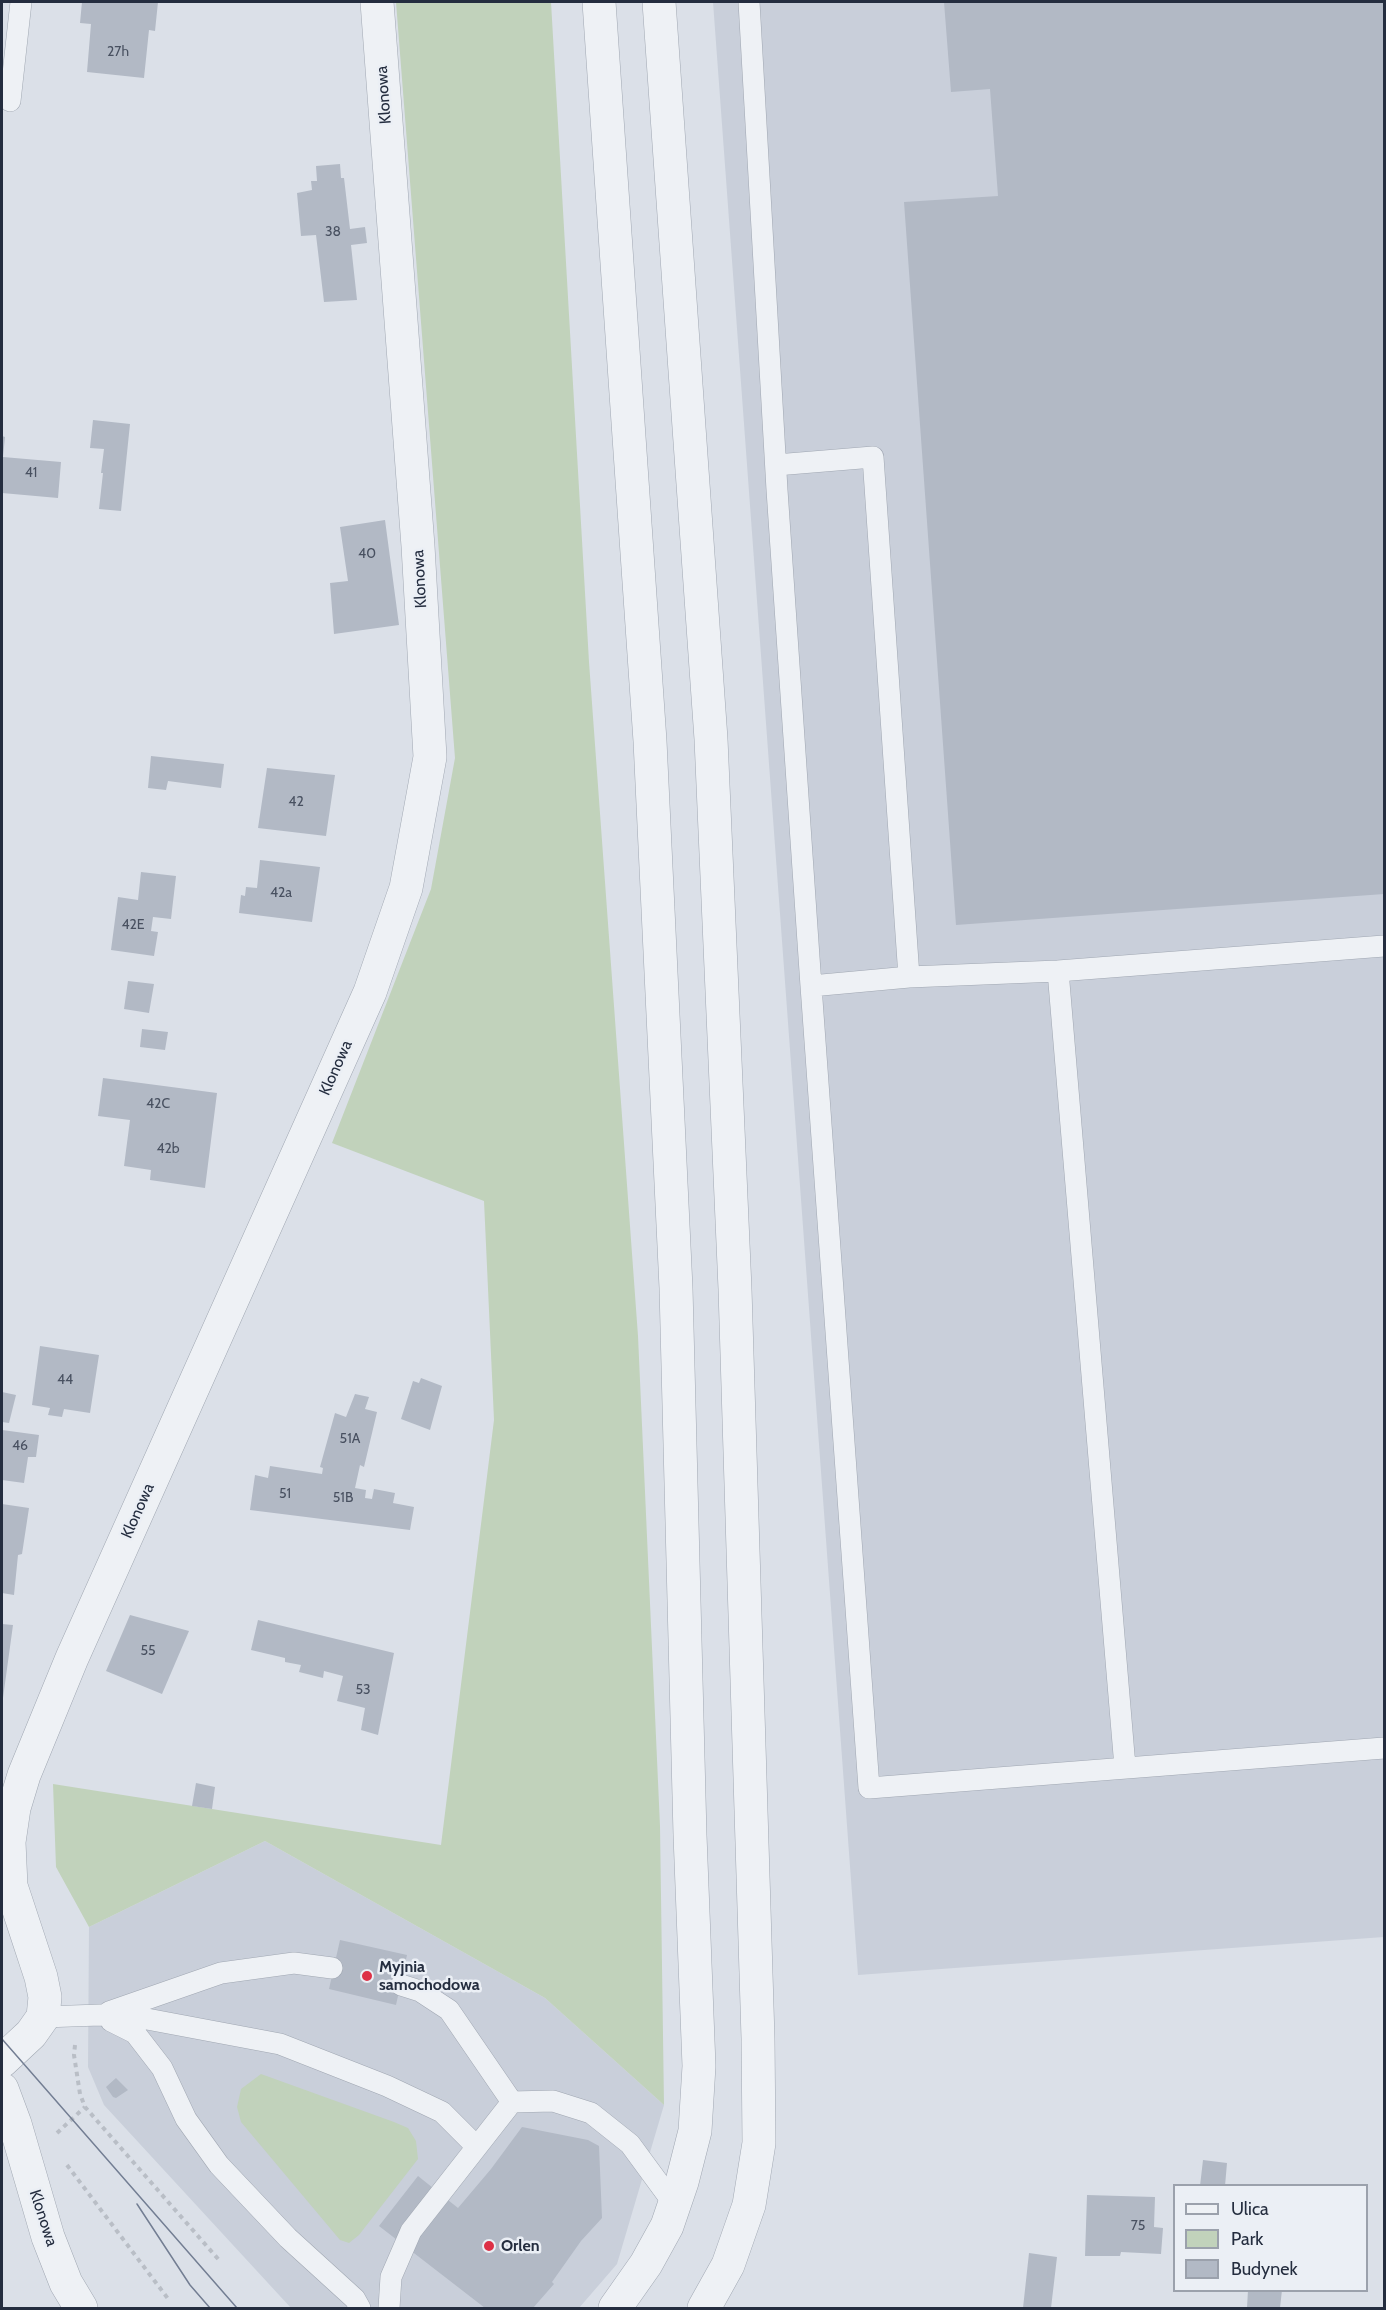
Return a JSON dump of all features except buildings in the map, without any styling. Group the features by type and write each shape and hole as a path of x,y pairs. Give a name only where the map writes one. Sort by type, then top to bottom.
{"street":[{"name":"Klonowa","path":"43,2017 45,1997 41,1977 11,1886 9,1842 14,1808 24,1774 72,1658 370,992 406,888 430,757 418,546 377,2"},
{"path":"599,2 651,741 676,1288 690,1835 699,2066 695,2131 674,2204 666,2226 646,2264 615,2308"},
{"path":"659,2 711,739 735,1301 758,2038 759,2143 749,2205 728,2265 704,2308"},
{"path":"2,2061 31,2034 43,2017"},
{"name":"Klonowa","path":"2,2089 15,2124 48,2237 66,2283 81,2308"}],"lane":[{"path":"10,100 21,2"},
{"path":"748,2 811,986 869,1788 1384,1748"},
{"path":"776,465 873,457 909,977"},
{"path":"811,986 909,977 1058,970 1384,946"},
{"path":"1058,970 1125,1767"},
{"path":"100,2015 221,1973 294,1963 332,1968"},
{"path":"401,1985 420,1991 449,2010 512,2102"},
{"path":"43,2017 100,2015 147,2019 280,2044 387,2086 441,2112 476,2146"},
{"path":"100,2015 135,2032 162,2068 186,2119 219,2165 288,2238 356,2299 360,2308"},
{"path":"512,2102 553,2102 591,2113 630,2144 674,2204"},
{"path":"389,2308 392,2277 411,2231 512,2102"}],"path":[{"path":"77,2016 74,2055 80,2094 85,2108 219,2260"},
{"path":"63,2159 169,2300"}],"shaded area":[{"path":"713,2 1384,2 1384,1937 858,1975"},
{"path":"265,1841 545,1998 664,2105 617,2264 579,2308 291,2308 104,2105 88,2067 89,1927"}],"green space":[{"path":"396,2 551,2 589,662 638,1336 660,1826 664,2105 545,1998 265,1841 89,1927 56,1867 53,1784 441,1845 494,1420 484,1201 332,1143 431,889 455,758"},
{"path":"261,2074 408,2128 416,2141 418,2159 359,2235 349,2243 340,2240 241,2122 237,2107 241,2089"}],"tram line":[{"path":"2,2039 237,2308"},
{"path":"137,2204 190,2285 210,2308"}],"place":[{"name":"Myjnia samochodowa","path":"367,1976"},
{"name":"Orlen","path":"489,2246"}]}
